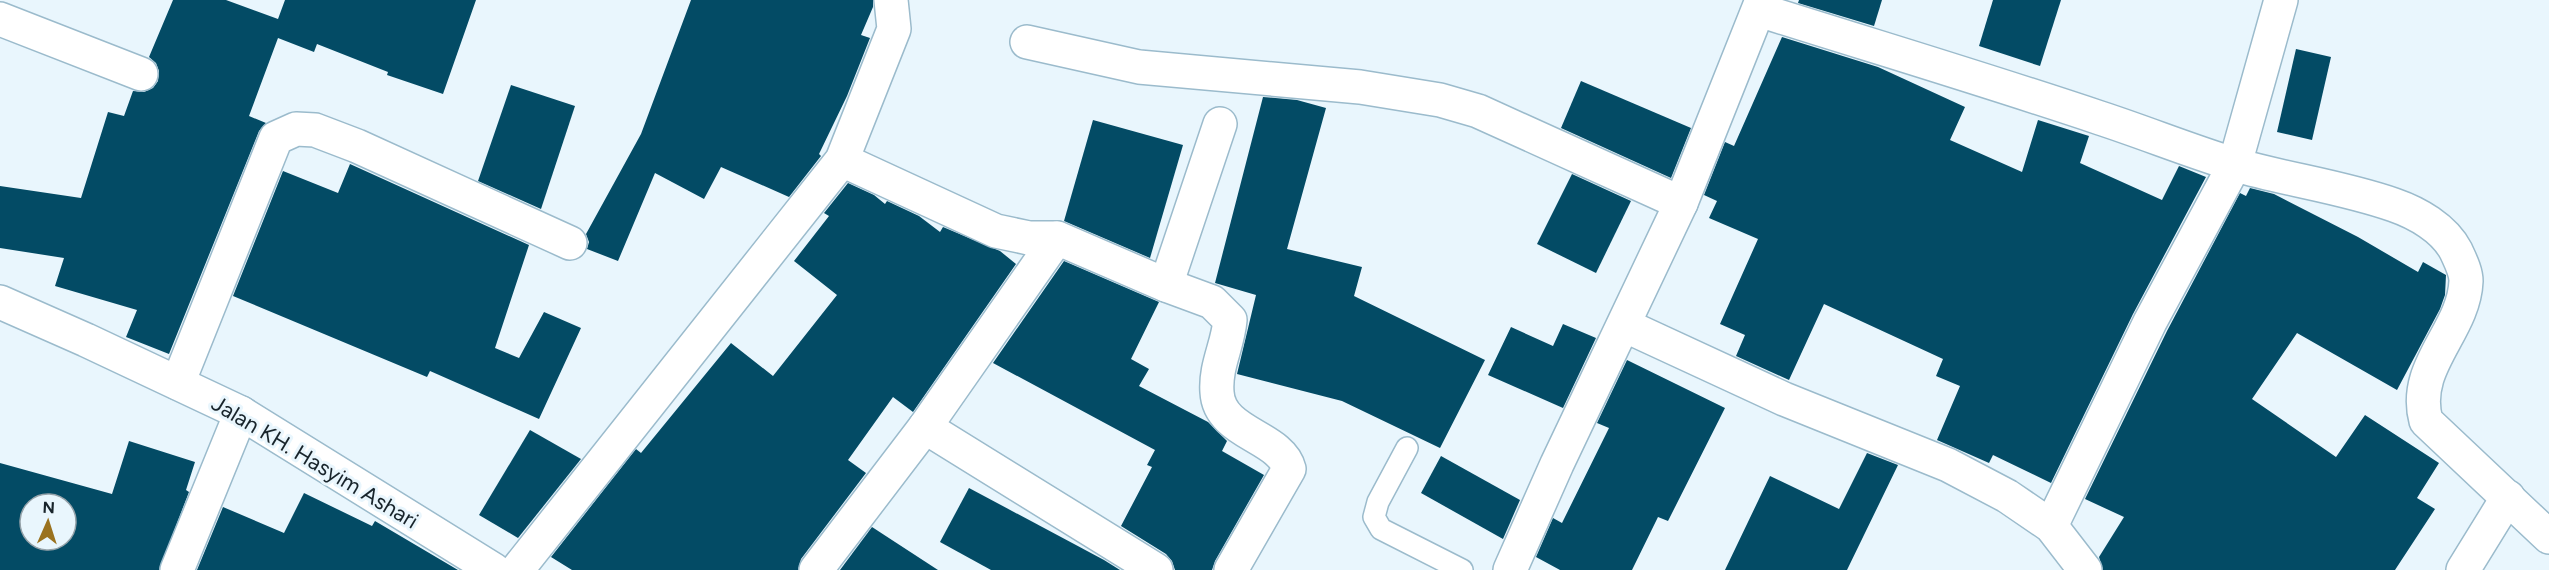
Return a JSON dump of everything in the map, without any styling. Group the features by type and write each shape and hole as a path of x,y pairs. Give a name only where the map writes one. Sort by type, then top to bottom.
{"street":[{"path":"517,570 842,160 894,29 891,0"},
{"path":"2051,526 2150,322 2235,164 2281,0"},
{"path":"1510,570 1557,464 1681,203 1761,5 2235,164 2394,205 2416,215 2442,232 2455,248 2466,279 2456,315 2423,388 2422,407 2426,421 2549,537"},
{"path":"0,19 141,75"},
{"path":"1027,42 1139,67 1360,87 1440,100 1478,111 1681,203"},
{"path":"1166,285 1220,124"},
{"path":"178,383 276,138 296,129 315,130 357,146 570,243"},
{"path":"842,160 996,231 1029,238 1057,238 1166,285 1212,302 1230,320 1228,340 1218,367 1219,407 1245,432 1283,456 1289,469 1231,570"},
{"path":"816,570 925,428 1057,238"},
{"name":"Jalan KH. Hasyim Ashari","path":"0,302 241,413 494,570"},
{"path":"1624,325 1784,399 1948,465 2007,496 2051,526 2085,570"},
{"path":"177,570 241,413"},
{"path":"925,428 1156,570"},
{"path":"2463,570 2508,498"}],"lane":[{"path":"1407,448 1378,502 1374,517 1381,529 1462,570"}],"building":[{"path":"173,0 226,0 278,19 285,0 476,0 443,94 387,75 388,72 317,44 314,52 278,38 249,116 266,123 259,131 169,354 126,337 137,310 55,286 64,258 0,248 0,186 81,198 108,112 124,116 133,91 144,92 153,88 158,81 159,71 156,63 149,57"},
{"path":"691,0 873,0 873,7 861,35 870,38 847,96 819,154 821,156 789,197 721,167 704,199 655,173 618,261 587,249 589,242 586,234 641,134"},
{"path":"1799,0 1882,0 1874,26 1798,3"},
{"path":"1993,0 2061,0 2040,66 1979,46"},
{"path":"1782,37 1878,67 1965,107 1950,140 2022,172 2038,120 2089,136 2080,163 2162,200 2179,166 2206,177 2133,314 2051,483 1993,455 1989,463 1937,440 1960,386 1936,376 1943,359 1824,304 1789,380 1736,356 1745,335 1720,324 1758,239 1709,218 1717,201 1704,195 1725,142 1734,146"},
{"path":"2296,49 2331,57 2312,140 2277,132"},
{"path":"1581,81 1691,128 1671,178 1561,128"},
{"path":"511,85 575,106 541,209 478,181"},
{"path":"1263,97 1297,100 1326,108 1287,249 1362,267 1354,296 1485,360 1440,448 1342,401 1237,374 1256,295 1215,283"},
{"path":"1093,120 1183,145 1150,258 1064,221"},
{"path":"350,164 529,245 495,348 519,358 544,312 581,328 539,419 430,371 427,377 233,296 283,171 338,193"},
{"path":"1572,174 1631,201 1596,273 1537,244"},
{"path":"848,183 874,195 885,204 887,201 919,216 940,232 943,227 1000,251 1016,264 913,412 893,397 848,460 866,473 801,559 798,570 572,570 551,557 636,449 641,453 731,343 773,376 837,295 794,261 829,216 824,213"},
{"path":"2250,188 2274,194 2358,237 2418,272 2423,262 2446,275 2445,295 2440,309 2397,390 2297,333 2252,399 2336,457 2365,415 2439,463 2417,498 2435,509 2395,570 2103,570 2099,557 2124,517 2085,499 2167,331 2240,193 2246,196"},
{"path":"1064,261 1159,302 1131,359 1149,369 1139,386 1208,422 1227,441 1222,451 1264,475 1212,570 1175,570 1166,554 1121,526 1152,467 1147,465 1155,450 993,363"},
{"path":"1563,324 1596,338 1563,408 1488,375 1511,327 1553,346"},
{"path":"1627,360 1725,408 1668,521 1658,517 1632,570 1560,570 1536,557 1553,518 1562,523 1609,428 1597,423"},
{"path":"530,430 581,459 518,538 479,515"},
{"path":"129,441 195,462 186,490 189,492 159,570 0,570 0,463 112,494"},
{"path":"1867,453 1898,465 1847,570 1725,570 1770,476 1839,509"},
{"path":"1441,456 1520,500 1503,539 1421,493"},
{"path":"969,488 1120,570 991,570 940,542"},
{"path":"304,493 372,526 375,521 458,570 197,570 223,507 284,533"},
{"path":"872,527 938,570 840,570"}]}
